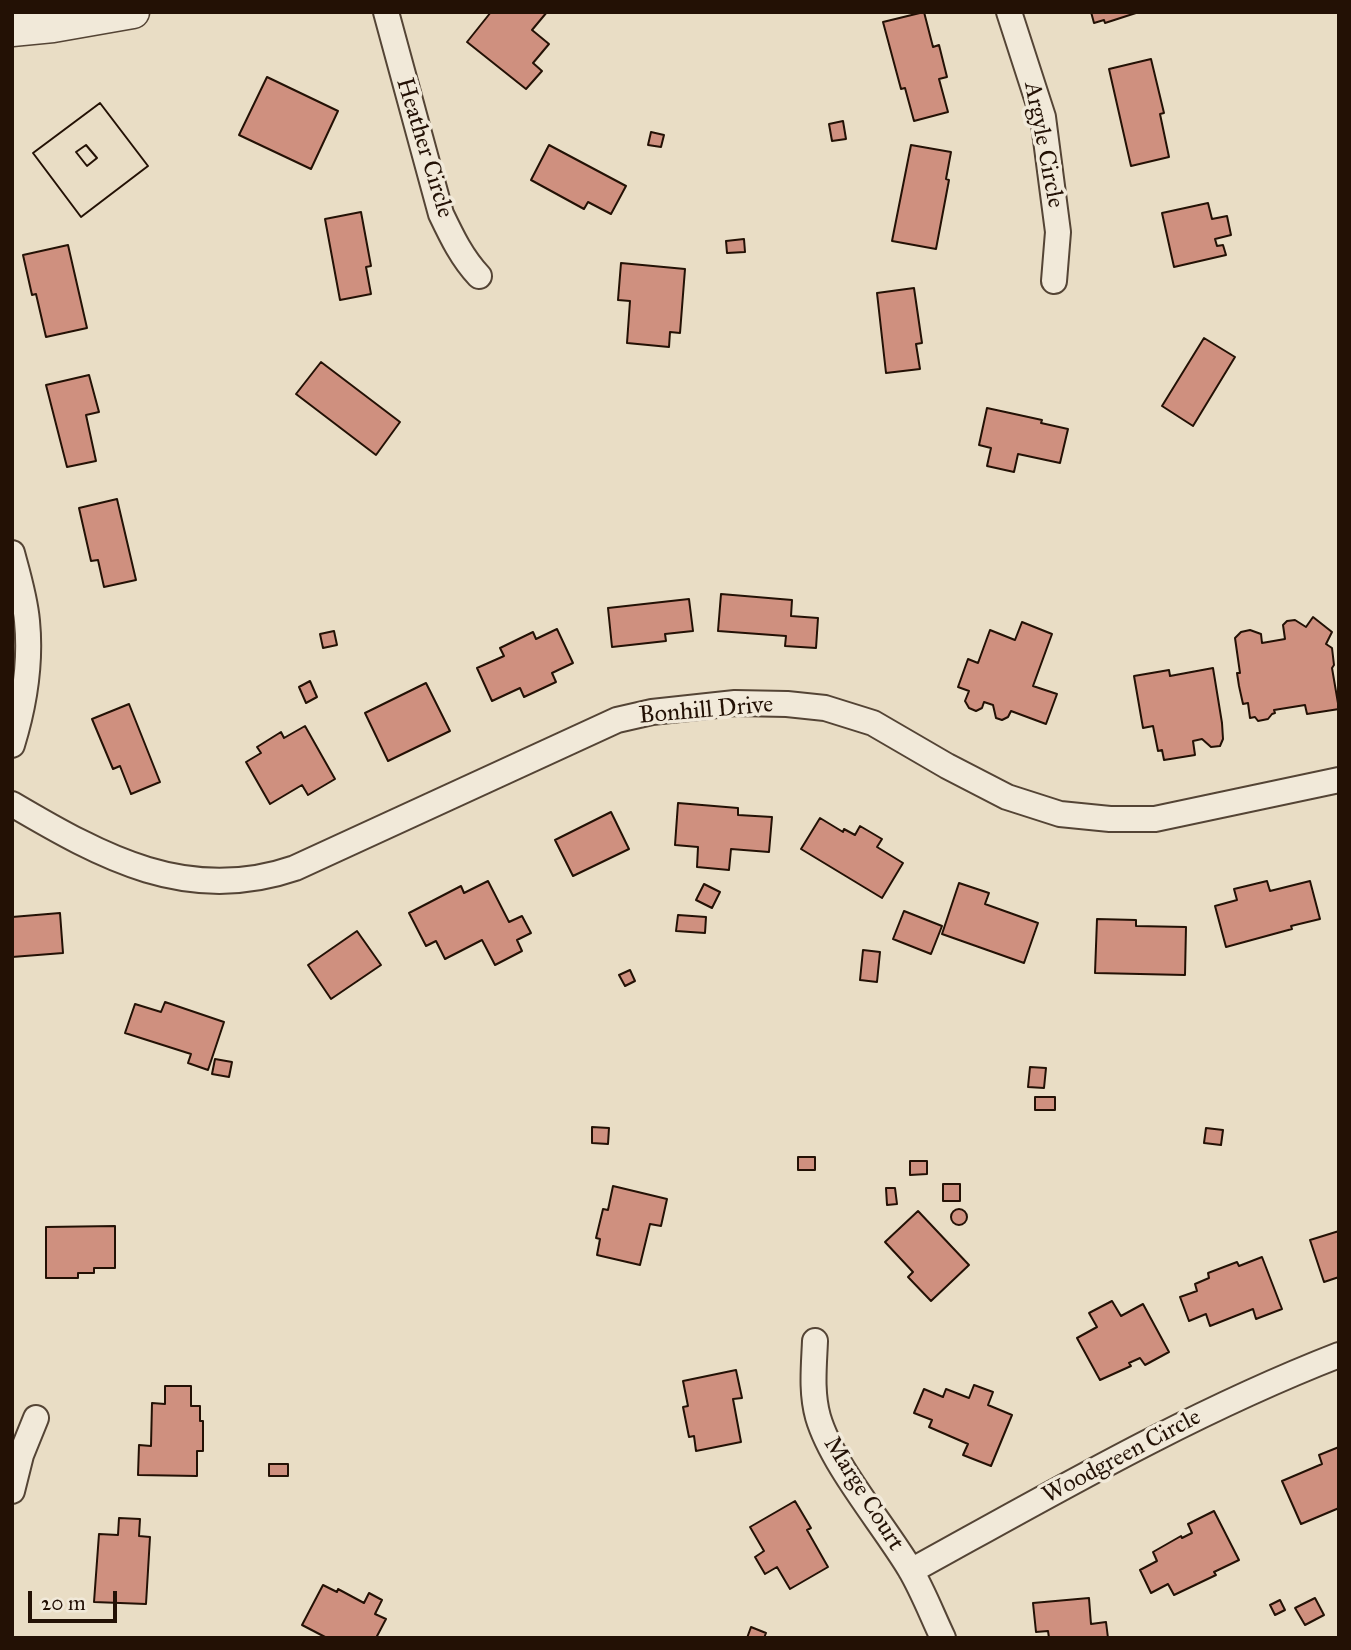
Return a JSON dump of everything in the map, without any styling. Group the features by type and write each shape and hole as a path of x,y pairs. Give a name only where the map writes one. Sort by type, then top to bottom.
{"street":[{"path":"12,30 133,12"},
{"name":"Heather Circle","path":"386,12 442,214 455,243 479,276"},
{"name":"Argyle Circle","path":"1009,12 1043,117 1058,232 1054,281"},
{"path":"12,553 28,622 28,664 20,720 12,745"},
{"name":"Bonhill Drive","path":"12,804 97,852 144,870 208,880 255,880 295,868 617,720 652,712 735,703 825,708 873,723 1007,797 1060,814 1110,819 1155,819 1339,780"},
{"name":"Marge Court","path":"815,1341 813,1385 822,1430 911,1571 943,1638"},
{"name":"Woodgreen Circle","path":"911,1571 1118,1458 1224,1404 1339,1355"},
{"path":"12,1491 21,1454 36,1418"}],"building":[{"path":"491,12 547,12 532,30 549,44 533,63 542,71 526,89 467,42"},
{"path":"924,12 933,47 939,45 947,77 939,79 948,112 914,121 905,88 901,89 883,22"},
{"path":"1091,12 1139,12 1105,23 1104,20 1094,23"},
{"path":"1151,59 1164,113 1160,114 1169,157 1131,166 1109,69"},
{"path":"267,77 338,111 311,169 239,135"},
{"path":"100,103 148,166 81,217 33,153","holes":["86,145 97,158 87,166 76,152"]},
{"path":"100,103 148,166 81,217 33,153","holes":["86,145 97,158 87,166 76,152"]},
{"path":"843,121 846,139 832,141 829,124"},
{"path":"651,132 664,135 661,147 648,145"},
{"path":"549,145 626,186 611,214 588,202 584,209 531,180"},
{"path":"911,145 951,152 946,179 949,180 936,249 892,241"},
{"path":"1208,203 1212,219 1227,216 1231,235 1215,239 1217,246 1223,245 1226,255 1174,267 1162,213"},
{"path":"361,212 371,266 366,267 371,294 340,300 325,219"},
{"path":"744,239 745,252 727,253 726,241"},
{"path":"68,245 87,328 46,337 36,294 32,295 23,255"},
{"path":"621,263 685,269 680,333 670,332 669,347 627,343 630,301 618,300"},
{"path":"914,288 922,343 916,344 920,369 886,373 877,293"},
{"path":"1204,338 1235,357 1193,426 1162,406"},
{"path":"321,362 400,422 376,455 296,394"},
{"path":"89,375 99,412 86,415 96,461 67,467 46,385"},
{"path":"987,408 1042,420 1041,423 1068,429 1060,463 1018,454 1014,472 987,466 991,448 979,445"},
{"path":"117,499 136,580 104,587 98,560 91,561 79,508"},
{"path":"721,594 792,600 791,616 818,618 816,648 785,646 786,636 718,631"},
{"path":"689,599 693,631 665,634 666,641 612,647 608,608"},
{"path":"1313,617 1332,632 1326,644 1332,648 1332,668 1339,709 1307,714 1305,705 1274,710 1275,713 1268,719 1258,721 1255,717 1250,718 1248,703 1243,704 1239,686 1235,638 1241,632 1250,630 1261,634 1262,643 1285,639 1283,625 1287,621 1295,620 1306,627"},
{"path":"1022,622 1052,634 1033,686 1057,694 1046,724 1011,711 1008,717 1002,720 996,718 993,705 984,702 982,708 976,711 969,708 965,701 969,691 958,687 968,659 978,663 990,630 1015,640"},
{"path":"557,629 573,663 552,673 556,682 524,697 520,688 492,701 477,668 504,656 500,648 533,632 536,639"},
{"path":"334,631 337,645 323,648 320,634"},
{"path":"1213,668 1222,723 1223,739 1220,746 1211,747 1202,739 1193,741 1195,755 1164,760 1162,750 1158,751 1153,726 1143,728 1134,676 1169,670 1170,676"},
{"path":"310,681 317,697 306,703 299,687"},
{"path":"426,683 450,731 388,761 365,713"},
{"path":"129,704 160,782 131,794 120,766 113,769 92,719"},
{"path":"305,726 335,779 308,795 302,785 270,804 246,762 261,753 257,747 281,732 284,738"},
{"path":"678,803 738,808 738,815 772,817 769,852 731,849 729,870 697,867 698,847 675,845"},
{"path":"611,812 629,849 573,876 555,840"},
{"path":"820,818 843,832 844,829 855,835 860,826 882,839 877,847 903,863 882,898 801,849"},
{"path":"488,881 509,922 522,916 531,933 517,940 522,951 495,965 482,940 445,959 436,941 426,946 409,913 461,886 464,893"},
{"path":"1267,881 1270,891 1310,881 1320,919 1226,947 1215,906 1237,900 1234,889"},
{"path":"959,883 989,893 985,904 1038,923 1024,963 942,934"},
{"path":"704,884 720,892 712,908 696,900"},
{"path":"904,911 942,926 931,954 893,939"},
{"path":"60,913 63,953 12,957 12,917"},
{"path":"678,915 706,917 705,933 676,931"},
{"path":"1097,919 1136,920 1136,926 1186,927 1185,975 1095,973"},
{"path":"357,931 381,965 331,999 308,965"},
{"path":"863,950 880,952 877,982 860,980"},
{"path":"630,970 635,981 625,986 619,975"},
{"path":"165,1002 224,1022 208,1070 188,1063 191,1054 125,1033 135,1004 161,1012"},
{"path":"215,1059 232,1062 229,1077 212,1074"},
{"path":"1030,1067 1046,1068 1044,1088 1028,1087"},
{"path":"1035,1097 1055,1097 1055,1110 1035,1110"},
{"path":"592,1127 609,1128 608,1144 592,1143"},
{"path":"1206,1128 1223,1130 1221,1145 1204,1143"},
{"path":"798,1157 815,1157 815,1170 798,1170"},
{"path":"910,1161 927,1161 927,1174 910,1175"},
{"path":"943,1184 960,1184 960,1201 943,1201"},
{"path":"613,1186 667,1199 661,1226 650,1224 640,1265 597,1255 600,1239 596,1238 603,1209 608,1210"},
{"path":"886,1188 895,1188 897,1204 887,1205"},
{"path":"959,1209 965,1211 965,1223 959,1225 953,1223 951,1217 953,1211"},
{"path":"918,1211 969,1265 931,1301 908,1277 913,1272 885,1242"},
{"path":"115,1226 115,1268 94,1268 94,1273 78,1273 78,1278 46,1278 46,1227"},
{"path":"1339,1231 1339,1277 1324,1282 1310,1240"},
{"path":"1262,1257 1282,1309 1256,1319 1253,1309 1210,1326 1206,1314 1189,1321 1180,1297 1197,1291 1195,1284 1209,1278 1208,1273 1237,1262 1239,1266"},
{"path":"1112,1301 1121,1316 1143,1304 1169,1352 1145,1365 1140,1358 1129,1363 1131,1366 1100,1380 1077,1338 1097,1327 1089,1313"},
{"path":"736,1370 742,1398 733,1399 741,1442 696,1451 694,1436 689,1437 683,1407 688,1406 683,1381"},
{"path":"974,1385 993,1392 988,1405 1012,1415 991,1466 963,1455 968,1444 929,1427 932,1420 914,1413 924,1389 943,1397 946,1389 969,1398"},
{"path":"165,1386 191,1386 191,1406 200,1406 203,1451 197,1451 197,1476 138,1475 139,1445 151,1446 152,1403 165,1404"},
{"path":"1339,1447 1339,1508 1301,1524 1282,1481 1322,1464 1319,1455"},
{"path":"269,1464 288,1464 288,1476 269,1476"},
{"path":"795,1501 811,1528 807,1530 828,1567 790,1589 777,1567 765,1574 755,1557 764,1551 750,1527"},
{"path":"1214,1511 1239,1560 1214,1572 1216,1575 1174,1595 1168,1584 1151,1593 1140,1570 1157,1561 1153,1552 1181,1536 1182,1538 1192,1533 1188,1524"},
{"path":"119,1518 140,1519 139,1536 150,1537 146,1604 94,1602 99,1534 118,1535"},
{"path":"323,1585 337,1592 338,1589 364,1603 369,1593 382,1600 375,1614 386,1619 376,1638 327,1638 302,1625"},
{"path":"1089,1598 1091,1624 1106,1622 1108,1638 1049,1638 1048,1631 1036,1632 1033,1603"},
{"path":"1315,1598 1324,1615 1305,1625 1295,1608"},
{"path":"1280,1600 1285,1610 1275,1615 1270,1605"},
{"path":"751,1627 766,1633 764,1638 747,1638"}]}
